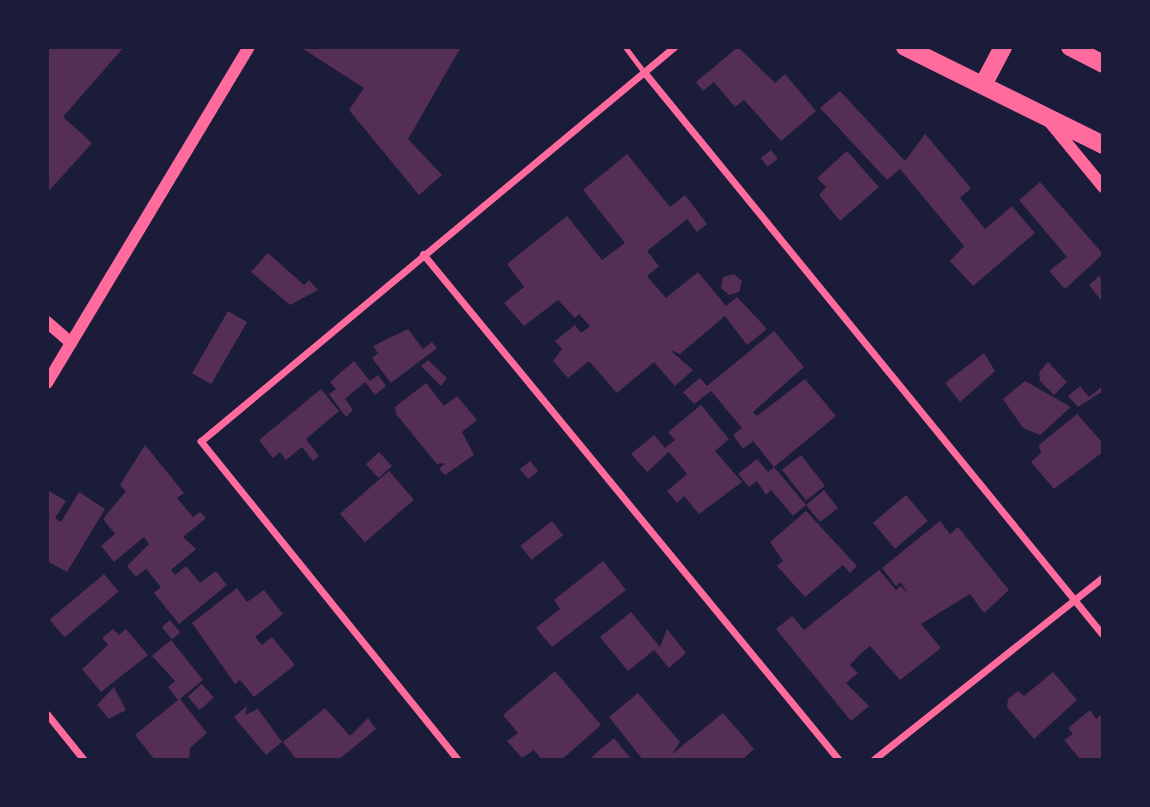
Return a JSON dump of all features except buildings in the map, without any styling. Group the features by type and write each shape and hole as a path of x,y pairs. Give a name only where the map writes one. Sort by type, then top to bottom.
{"main road":[{"path":"905,47 1103,145"},
{"path":"983,85 1003,47"},
{"path":"1070,47 1103,64"}],"street":[{"path":"47,383 249,47"},
{"path":"458,760 201,441 674,47"},
{"path":"644,72 1103,635"},
{"path":"1046,117 1103,187"},
{"path":"423,254 839,760"},
{"path":"47,322 71,343"},
{"path":"873,760 1103,577"},
{"path":"47,714 84,760"}],"lane":[{"path":"625,47 644,72"}]}
